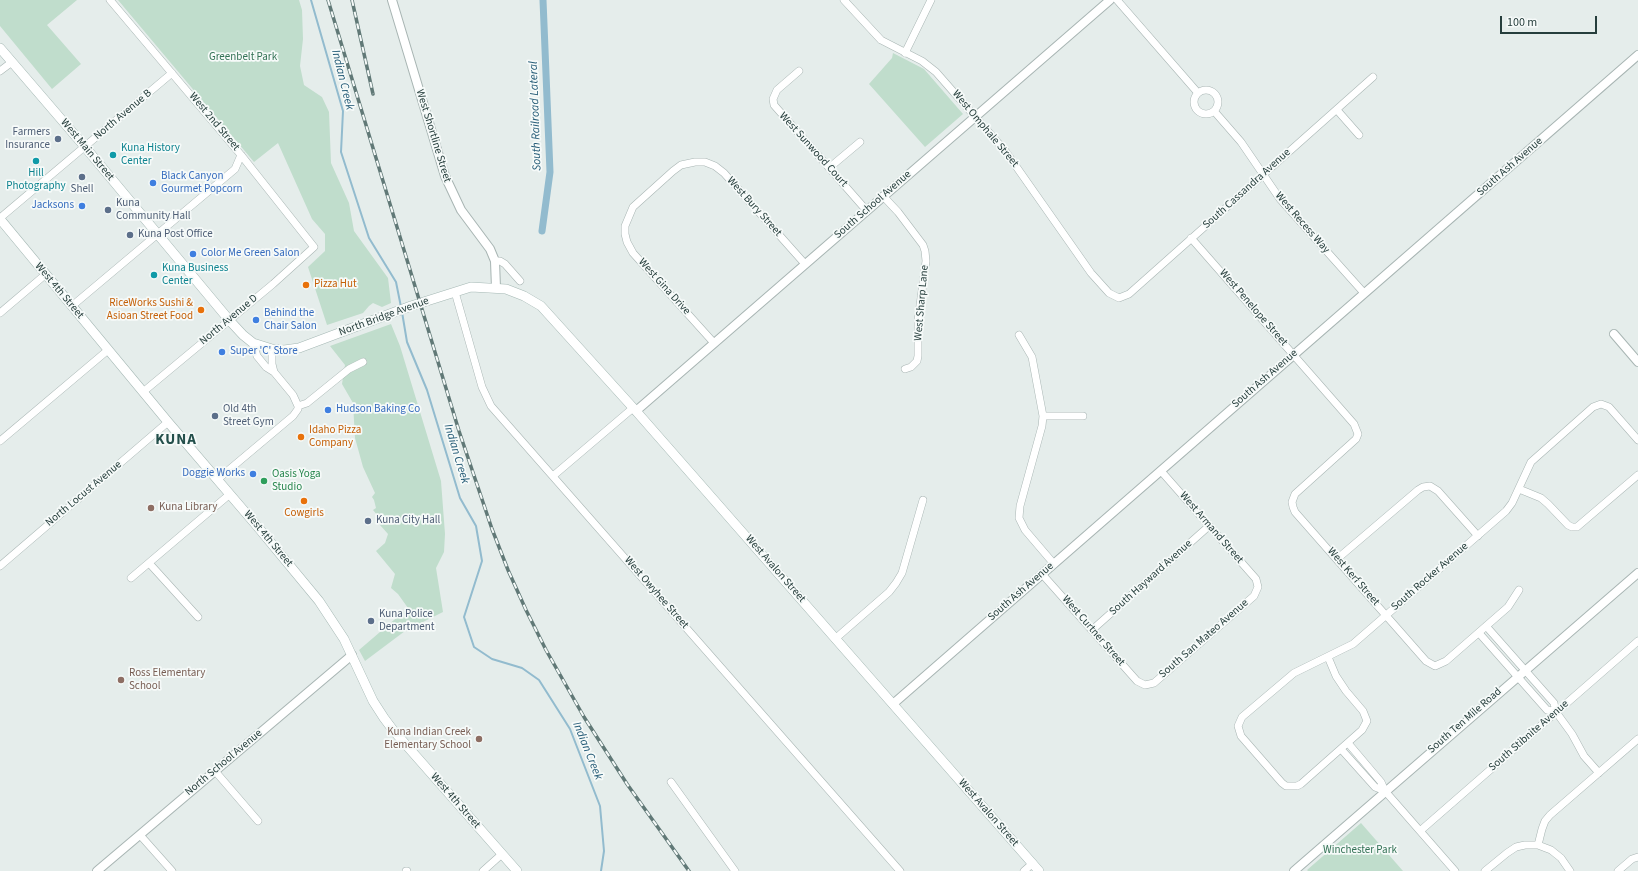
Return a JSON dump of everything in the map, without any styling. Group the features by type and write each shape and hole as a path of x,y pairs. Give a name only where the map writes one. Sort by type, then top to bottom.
{"main road":[{"name":"West Main Street","path":"0,48 85,147 230,321 253,343 272,349"},
{"name":"West 4th Street","path":"0,218 108,350 319,601 332,619 352,655 374,701 393,730 517,871"},
{"name":"North Bridge Avenue","path":"272,349 284,350 298,348 411,306 471,287 496,288"},
{"name":"West Avalon Street","path":"496,288 506,289 524,296 541,306 634,409 1039,871"}],"street":[{"name":"West 2nd Street","path":"110,0 241,155 314,247"},
{"name":"West Shortline Street","path":"392,0 445,176 461,210 490,249 495,262 496,288"},
{"name":"West Omphale Street","path":"844,0 881,40 922,61 936,72 1006,152 1091,272 1109,293 1119,298"},
{"path":"905,53 931,0"},
{"name":"South School Avenue","path":"634,409 714,343 1110,0"},
{"path":"1117,0 1198,93"},
{"name":"South Ash Avenue","path":"893,704 1638,55"},
{"path":"0,71 12,62"},
{"name":"West Sunwood Court","path":"799,71 777,90 773,99 774,105 867,211"},
{"name":"North Avenue B","path":"0,218 172,73"},
{"name":"South Cassandra Avenue","path":"1119,298 1128,294 1373,77"},
{"path":"1207,90 1215,94 1218,103 1214,112 1205,114 1197,110 1194,101 1198,93 1207,90"},
{"path":"1337,110 1359,135"},
{"name":"West Recess Way","path":"1214,112 1241,142 1280,199 1364,293"},
{"path":"829,168 860,142"},
{"path":"72,306 235,168 241,155"},
{"name":"West Gina Drive","path":"695,162 681,165 639,200 633,208 625,226 625,234 627,242 633,253 714,343"},
{"name":"West Bury Street","path":"695,162 705,162 715,166 724,173 805,264"},
{"name":"West Sharp Lane","path":"883,196 898,212 923,245 925,251 926,260 918,320 918,356 917,361 911,367 905,369"},
{"name":"West Penelope Street","path":"1191,238 1354,424 1358,434 1352,444 1296,494 1292,502"},
{"name":"North Avenue D","path":"143,392 230,321 314,247"},
{"path":"495,262 505,264 520,281"},
{"path":"0,313 46,274"},
{"name":"West Owyhee Street","path":"455,292 482,387 491,406 900,871"},
{"path":"1614,334 1638,362"},
{"path":"1019,335 1032,357 1043,416 1042,426 1020,506 1019,518 1025,530 1054,564"},
{"name":"West Main Street","path":"253,343 257,356 266,368 274,372 293,395 298,406"},
{"path":"272,349 272,364 274,372"},
{"path":"0,441 108,350"},
{"path":"218,479 293,416 298,409 298,406 307,403 349,368 363,362"},
{"name":"South Rocker Avenue","path":"1341,749 1301,784 1292,787 1282,783 1241,736 1238,726 1242,717 1287,678 1301,669 1353,644 1478,536 1510,507 1531,462 1536,456 1593,407 1600,404 1609,407 1638,440"},
{"path":"553,476 634,409"},
{"path":"1043,416 1083,416"},
{"name":"North Locust Avenue","path":"0,566 168,422"},
{"name":"West Armand Street","path":"1161,471 1256,579 1258,587"},
{"path":"1519,489 1541,498 1564,523 1572,527 1581,525 1638,475"},
{"path":"1337,560 1423,487 1430,486 1438,491 1478,536"},
{"path":"131,578 230,494"},
{"path":"835,639 889,592 896,583 902,573 922,500"},
{"name":"West Kerf Street","path":"1292,502 1295,512 1426,661 1435,666 1446,661 1479,633"},
{"name":"South Hayward Avenue","path":"1092,630 1209,526"},
{"path":"149,563 198,617"},
{"name":"South Ten Mile Road","path":"1294,871 1525,669 1638,573"},
{"name":"West Curtner Street","path":"1042,574 1137,681 1145,685"},
{"name":"South San Mateo Avenue","path":"1145,685 1154,683 1160,678 1254,596 1258,587"},
{"path":"1519,590 1508,607 1479,633 1547,710 1556,712"},
{"path":"1486,626 1554,703 1556,712 1572,734 1584,756 1598,773"},
{"name":"South Stibnite Avenue","path":"1420,831 1638,640"},
{"name":"North School Avenue","path":"98,871 352,655"},
{"path":"1328,657 1336,676 1346,691 1363,711 1367,720 1362,730 1341,749 1375,787 1385,791"},
{"path":"1538,845 1542,829 1550,815 1638,739"},
{"path":"1348,743 1381,782 1385,791 1455,871"},
{"path":"215,771 258,821"},
{"path":"671,782 735,871"},
{"path":"140,835 172,871"},
{"path":"1485,871 1516,847 1525,844 1538,845 1551,850 1561,858 1570,871"},
{"path":"483,871 502,854"},
{"path":"1618,871 1632,859 1638,857"},
{"path":"1024,871 1033,864"}],"green space":[{"path":"0,0 77,0 47,25 81,64 52,89 0,26"},
{"name":"Greenbelt Park","path":"118,0 299,0 302,10 303,39 300,66 304,85 322,97 329,112 331,163 349,203 354,231 388,278 391,303 382,307 373,303 363,313 327,325 308,267 325,251 325,234 312,219 278,143 254,162"},
{"path":"893,53 924,69 963,114 925,147 869,84 892,58"},
{"path":"391,324 400,346 441,481 445,534 444,552 436,568 443,612 405,631 365,661 359,650 408,608 398,594 391,588 395,574 376,551 385,543 388,534 380,525 383,522 373,510 376,508 372,497 375,493 363,467 355,438 353,403 342,384 345,365 330,346"},
{"name":"Winchester Park","path":"1361,823 1403,871 1307,870"}],"waterway":[{"name":"Indian Creek","path":"311,0 343,111 341,152 369,238 396,282 401,307"},
{"name":"South Railroad Lateral","path":"542,231 550,172 543,0"},
{"name":"Indian Creek","path":"402,312 407,342 427,390 460,498 476,526 482,561 464,617 474,647 492,659 522,668 539,680 570,729 600,806 604,851 601,871"}],"railway":[{"path":"328,0 459,431 492,529 508,570 546,650 584,717 627,784 689,871"},
{"path":"352,0 373,94"}],"place":[{"name":"Farmers Insurance","path":"58,139"},
{"name":"Kuna History Center","path":"113,155"},
{"name":"Hill Photography","path":"36,161"},
{"name":"Shell","path":"82,177"},
{"name":"Black Canyon Gourmet Popcorn","path":"153,183"},
{"name":"Jacksons","path":"82,206"},
{"name":"Kuna Community Hall","path":"108,210"},
{"name":"Kuna Post Office","path":"130,235"},
{"name":"Color Me Green Salon","path":"193,254"},
{"name":"Kuna Business Center","path":"154,275"},
{"name":"Pizza Hut","path":"306,285"},
{"name":"RiceWorks Sushi & Asioan Street Food","path":"201,310"},
{"name":"Behind the Chair Salon","path":"256,320"},
{"name":"Super 'C' Store","path":"222,352"},
{"name":"Hudson Baking Co","path":"328,410"},
{"name":"Old 4th Street Gym","path":"215,416"},
{"name":"Idaho Pizza Company","path":"301,437"},
{"name":"Doggie Works","path":"253,474"},
{"name":"Oasis Yoga Studio","path":"264,481"},
{"name":"Cowgirls","path":"304,501"},
{"name":"Kuna Library","path":"151,508"},
{"name":"Kuna City Hall","path":"368,521"},
{"name":"Kuna Police Department","path":"371,621"},
{"name":"Ross Elementary School","path":"121,680"},
{"name":"Kuna Indian Creek Elementary School","path":"479,739"}],"district":[{"name":"KUNA","path":"176,441"}]}
